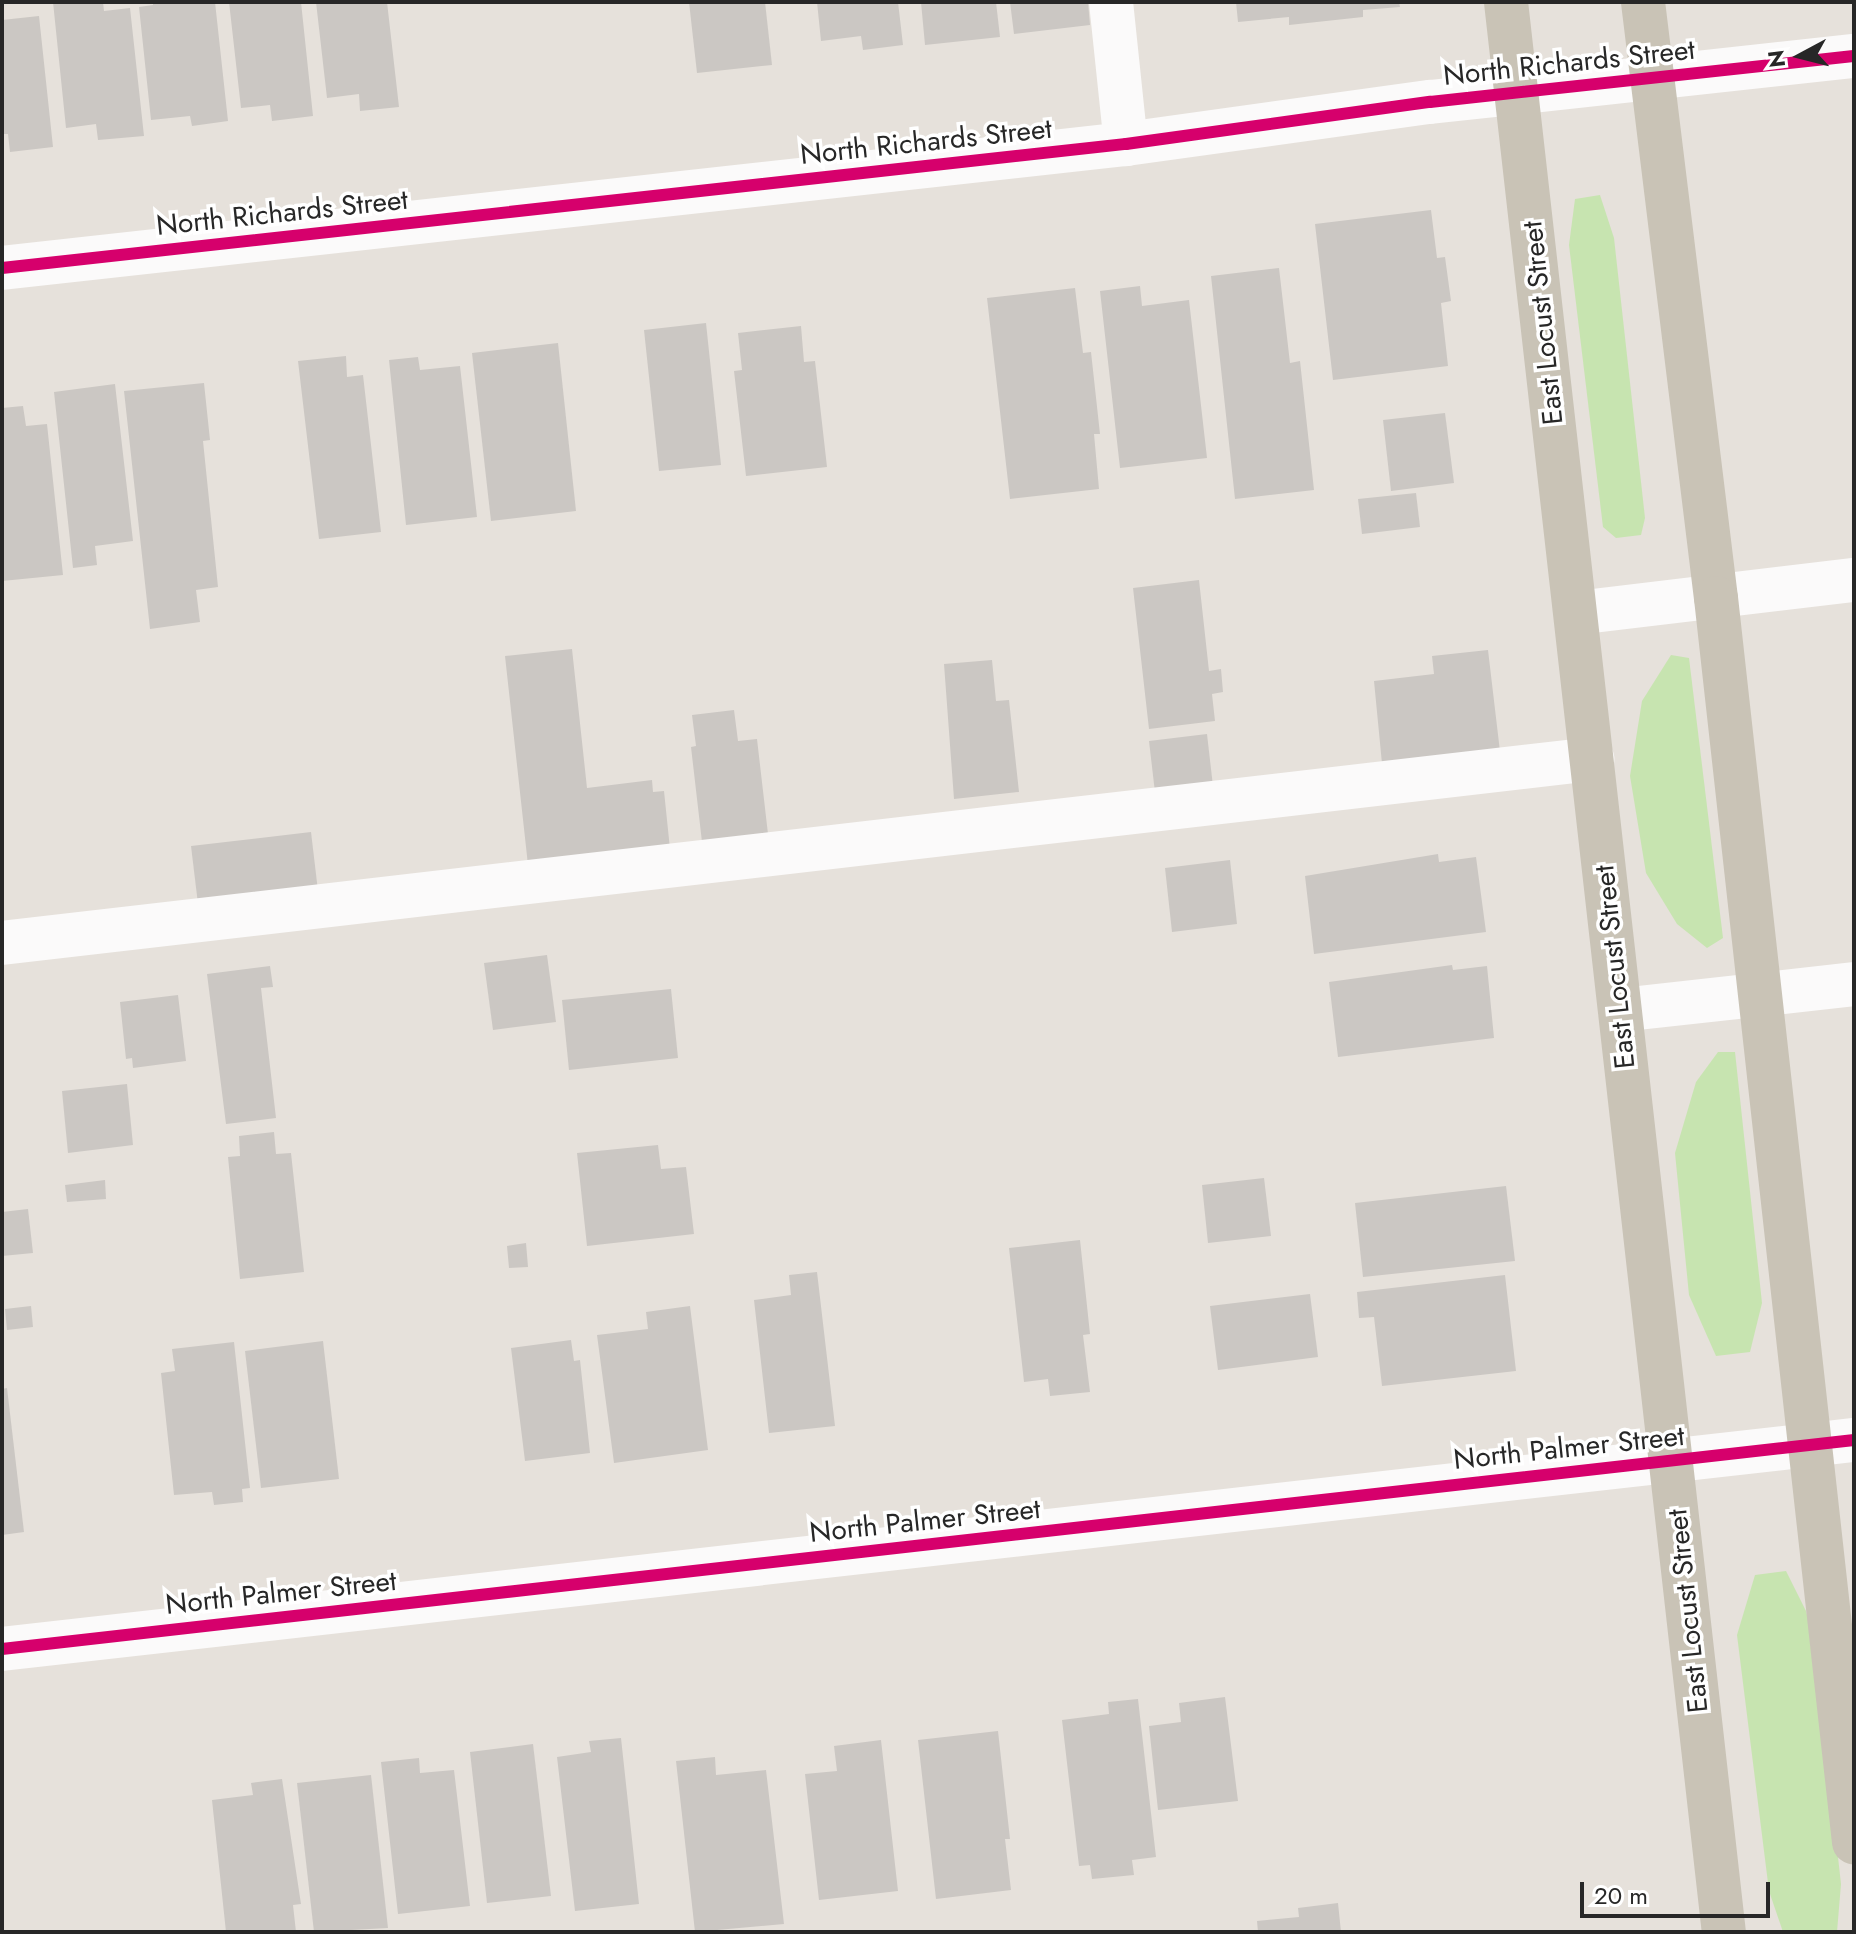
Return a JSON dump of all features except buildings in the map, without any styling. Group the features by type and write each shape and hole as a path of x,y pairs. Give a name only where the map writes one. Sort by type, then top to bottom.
{"main road":[{"name":"East Locust Street","path":"1506,2 1724,1932"},
{"path":"1643,2 1716,598 1854,1842"}],"street":[{"path":"1111,2 1126,144"},
{"name":"North Richards Street","path":"2,268 1126,144 1517,93 1854,56"},
{"path":"1576,613 1854,580"},
{"path":"2,943 1592,759"},
{"path":"1620,1010 1854,984"},
{"name":"North Palmer Street","path":"2,1649 1854,1440"}],"green space":[{"path":"1600,195 1614,238 1645,518 1641,535 1616,538 1603,527 1569,245 1575,199"},
{"path":"1671,655 1689,658 1723,938 1707,948 1677,924 1646,873 1630,776 1642,701"},
{"path":"1718,1052 1735,1052 1762,1303 1750,1352 1716,1356 1689,1295 1675,1153 1696,1082"},
{"path":"1786,1571 1806,1611 1814,1642 1841,1884 1837,1932 1783,1932 1769,1891 1737,1635 1755,1575"}],"cycle path":[{"path":"2,268 1126,144 1430,102 1854,56"},
{"path":"2,1649 1854,1440"}]}
